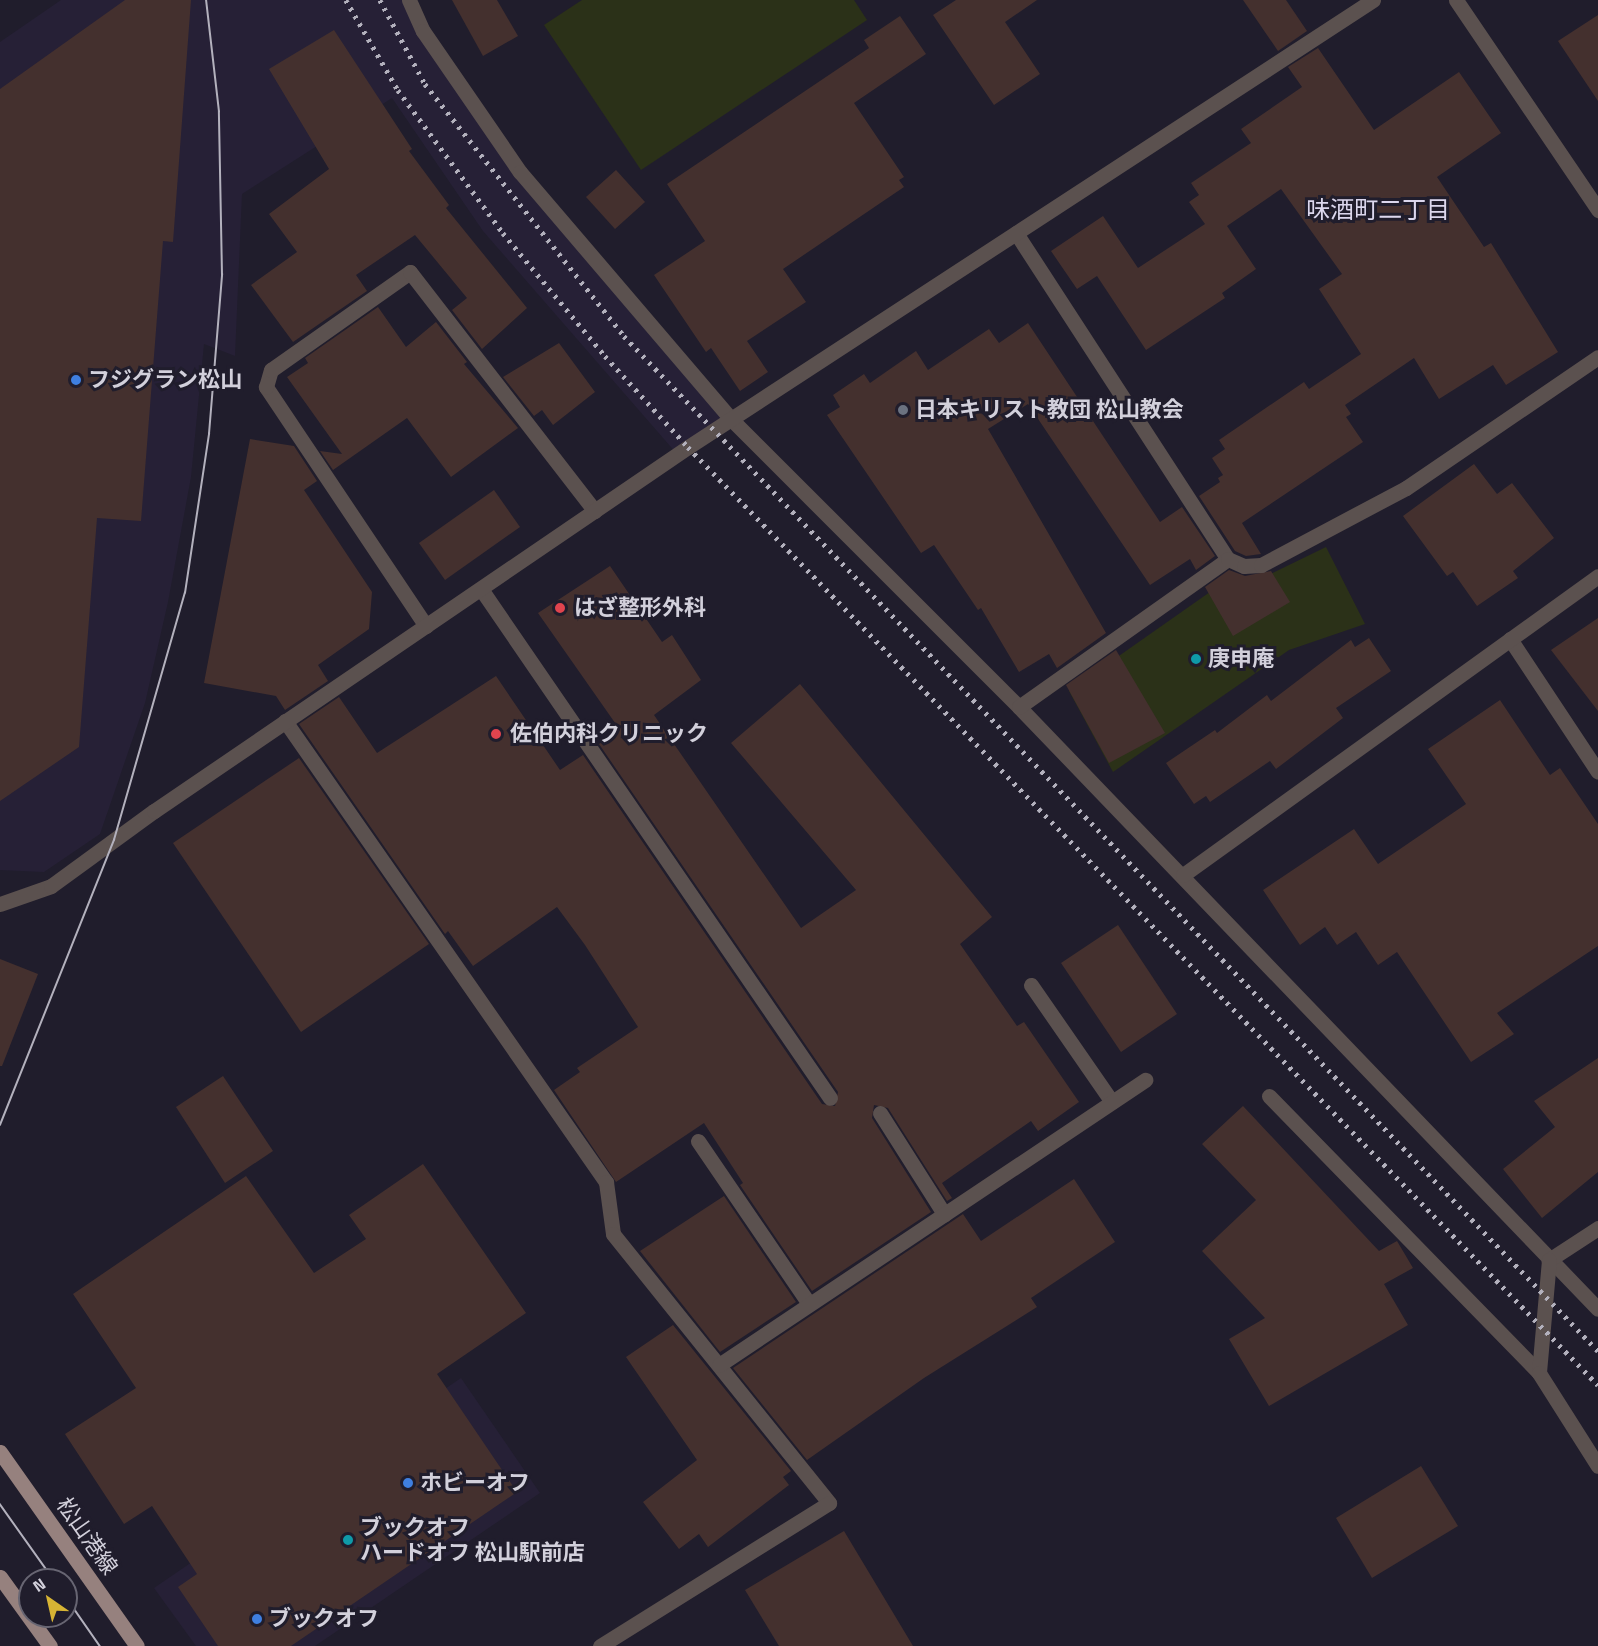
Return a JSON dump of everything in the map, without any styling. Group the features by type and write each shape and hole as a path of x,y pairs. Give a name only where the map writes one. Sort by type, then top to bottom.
{"main road":[{"name":"松山港線","path":"0,1452 136,1646"},
{"path":"0,1577 50,1646"}],"street":[{"path":"409,0 423,31 520,172 731,419 1183,875 1598,1310"},
{"path":"0,904 51,886 285,721 731,419 1374,0"},
{"path":"1456,0 1598,210"},
{"path":"1016,233 1228,559 1244,566 1261,565 1406,488 1598,357"},
{"path":"426,626 266,387 271,370 410,272 595,511"},
{"path":"1019,707 1228,559"},
{"path":"1183,875 1598,576"},
{"path":"481,589 830,1098"},
{"path":"1510,639 1598,772"},
{"path":"285,721 606,1182 613,1234 828,1503 600,1646"},
{"path":"1031,985 1112,1102"},
{"path":"719,1365 1145,1080"},
{"path":"1269,1096 1539,1373 1598,1466"},
{"path":"880,1113 944,1214"},
{"path":"698,1141 809,1304"},
{"path":"1549,1260 1598,1228"},
{"path":"1539,1373 1549,1260"}],"shaded area":[{"path":"61,0 410,0 516,161 728,420 677,454 483,231 392,98 242,194 235,356 204,344 191,477 168,602 145,703 100,834 44,872 0,870 0,42"},
{"name":"ブックオフ ハードオフ 松山駅前店","path":"461,1378 540,1493 315,1646 196,1646 154,1588"}],"green space":[{"path":"582,0 854,0 867,20 641,170 544,25"},
{"path":"1326,547 1365,624 1289,650 1113,772 1069,691 1227,580 1256,581"}],"building":[{"name":"フジグラン松山","path":"125,0 191,0 173,242 163,241 141,521 97,518 79,747 0,801 0,89"},
{"path":"452,0 497,0 518,36 483,56"},
{"path":"956,0 1037,0 1005,22 1040,74 994,105 933,15"},
{"path":"1243,0 1286,0 1307,31 1278,51"},
{"path":"1598,15 1598,101 1558,41"},
{"path":"900,16 926,54 854,103 904,177 899,180 904,187 783,269 806,302 747,341 768,372 740,391 711,348 706,352 654,275 705,241 667,184 869,48 864,40"},
{"path":"334,30 412,149 409,151 449,205 446,208 527,308 482,349 452,310 467,298 415,235 356,275 367,291 293,342 251,285 297,252 269,214 329,169 269,69"},
{"path":"1318,48 1374,130 1459,72 1501,133 1437,177 1484,247 1491,243 1558,352 1506,385 1493,365 1439,399 1414,358 1345,405 1351,414 1346,417 1363,442 1242,523 1261,554 1246,556 1235,551 1199,496 1220,482 1218,478 1223,475 1212,458 1225,449 1219,440 1304,382 1309,389 1361,354 1319,289 1342,274 1281,189 1227,226 1256,269 1222,293 1225,298 1146,350 1097,276 1077,289 1051,251 1103,216 1138,268 1205,224 1189,202 1199,195 1191,183 1251,143 1241,129 1302,87 1288,67"},
{"path":"616,170 645,202 615,229 586,197"},
{"path":"378,307 406,347 436,322 467,362 464,364 518,428 451,477 407,418 333,470 320,451 342,454 287,377 308,363 305,358"},
{"path":"1028,323 1160,522 1182,507 1215,556 1196,570 1190,559 1150,585 1028,404 988,429 1106,633 1057,668 1049,654 1019,672 981,608 978,610 934,545 921,553 827,415 840,407 833,395 864,374 870,383 916,351 928,370 989,329 999,343"},
{"path":"559,343 595,392 553,425 542,410 534,416 503,377"},
{"path":"250,439 294,446 317,481 304,490 372,592 369,629 318,665 328,681 285,710 276,696 204,683"},
{"path":"1474,464 1497,494 1512,483 1554,538 1513,571 1518,578 1477,606 1453,572 1447,576 1403,516"},
{"path":"494,490 520,527 445,580 419,543"},
{"path":"610,566 662,642 672,635 701,680 654,715 801,928 856,890 731,743 800,684 992,917 960,944 1017,1026 1024,1022 1079,1102 1038,1131 1031,1121 942,1183 952,1198 947,1201 888,1108 874,1105 872,1118 931,1212 812,1291 740,1185 743,1183 704,1123 616,1182 554,1090 580,1072 577,1068 638,1027 585,945 557,907 473,966 448,931 445,934 299,724 339,697 377,753 496,676 560,770 583,755 822,1104 835,1106 838,1092 599,744 620,730 538,613"},
{"path":"1229,570 1245,576 1271,571 1290,602 1233,636 1205,587"},
{"path":"1598,618 1598,711 1551,650"},
{"path":"1369,638 1391,671 1336,708 1343,718 1276,769 1270,761 1210,802 1206,796 1194,804 1166,763 1215,730 1217,733 1267,695 1271,701 1351,640 1355,647"},
{"path":"1116,650 1165,733 1109,763 1066,685"},
{"path":"1500,700 1550,775 1560,768 1598,824 1598,946 1497,1013 1514,1034 1471,1062 1397,952 1378,965 1356,932 1337,945 1325,927 1300,945 1263,890 1354,829 1378,864 1466,804 1428,749"},
{"path":"299,758 429,944 301,1032 173,843"},
{"path":"1118,925 1177,1014 1121,1052 1061,963"},
{"path":"0,959 38,974 2,1066 0,1066"},
{"path":"1598,1058 1598,1172 1542,1218 1503,1169 1555,1127 1534,1101"},
{"path":"223,1076 273,1151 225,1183 176,1107"},
{"path":"1243,1106 1379,1251 1397,1241 1413,1268 1384,1284 1408,1325 1269,1406 1229,1339 1265,1318 1202,1251 1256,1200 1202,1144"},
{"path":"423,1164 526,1313 437,1374 517,1492 291,1646 218,1646 178,1587 197,1574 152,1506 124,1524 65,1434 136,1388 73,1294 246,1176 314,1273 366,1239 349,1215"},
{"path":"1074,1179 1115,1242 1031,1298 1037,1307 924,1378 807,1460 733,1368 963,1214 981,1241"},
{"path":"724,1196 796,1302 720,1352 640,1251"},
{"path":"673,1325 791,1471 783,1477 789,1485 708,1547 699,1534 679,1549 643,1502 697,1460 626,1357"},
{"path":"1421,1466 1458,1526 1372,1578 1336,1518"},
{"path":"844,1531 913,1646 779,1646 745,1590"}],"tram line":[{"path":"0,1125 114,840 185,593 209,434 222,275 219,112 206,0"},
{"path":"0,1504 45,1568"},
{"path":"78,1614 100,1646"}],"railway":[{"path":"346,0 398,90 503,233 605,356 688,447 1598,1385"},
{"path":"380,0 425,84 624,336 1598,1351"}],"place":[{"name":"フジグラン松山","path":"76,380"},
{"name":"日本キリスト教団 松山教会","path":"903,410"},
{"name":"はざ整形外科","path":"560,608"},
{"name":"庚申庵","path":"1196,659"},
{"name":"佐伯内科クリニック","path":"496,734"},
{"name":"ホビーオフ","path":"408,1483"},
{"name":"ブックオフ ハードオフ 松山駅前店","path":"348,1540"},
{"name":"ブックオフ","path":"257,1619"}],"district":[{"name":"味酒町二丁目","path":"1378,210"}]}
